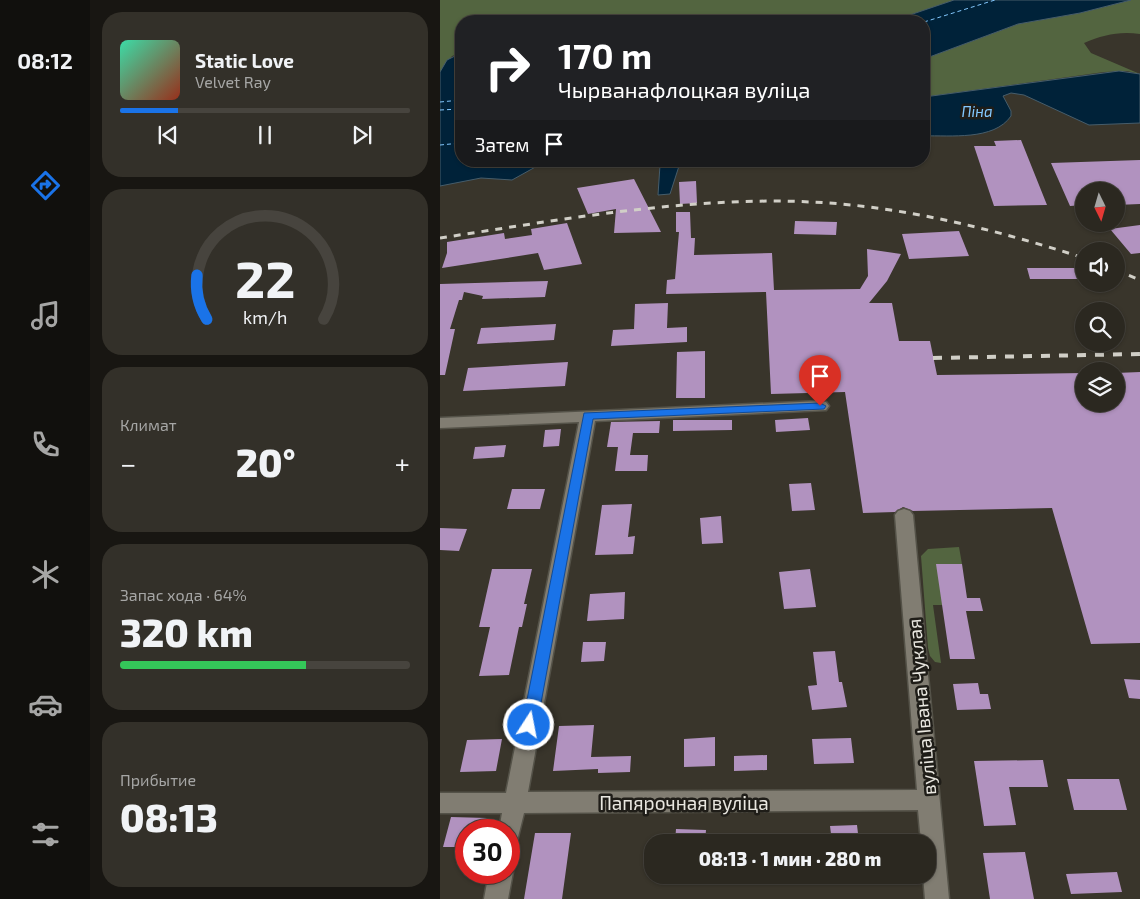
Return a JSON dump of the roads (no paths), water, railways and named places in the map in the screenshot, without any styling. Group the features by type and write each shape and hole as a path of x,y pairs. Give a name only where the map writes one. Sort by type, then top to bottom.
{"street":[{"path":"440,423 820,406"},
{"path":"512,819 588,415"},
{"name":"вуліца Івана Чуклая","path":"904,515 937,899"},
{"name":"Папярочная вуліца","path":"440,803 929,800"},
{"path":"496,899 499,884"}],"water":[{"path":"954,0 1131,0 1080,13 1018,24 930,57 930,15 910,15"},
{"path":"455,56 455,167 535,167 512,180 481,178 440,186 440,72 447,60"},
{"name":"Піна","path":"1119,71 1140,74 1140,123 1089,125 1024,95 1011,93 1003,96 1011,111 1011,116 994,130 971,135 930,136 930,96"},
{"path":"660,167 679,167 670,194 658,195"}],"railway":[{"path":"440,238 578,217 672,206 765,201 811,202 846,204 915,214 984,229 1075,255"},
{"path":"1125,274 1140,280"},
{"path":"933,358 1140,354"}]}
